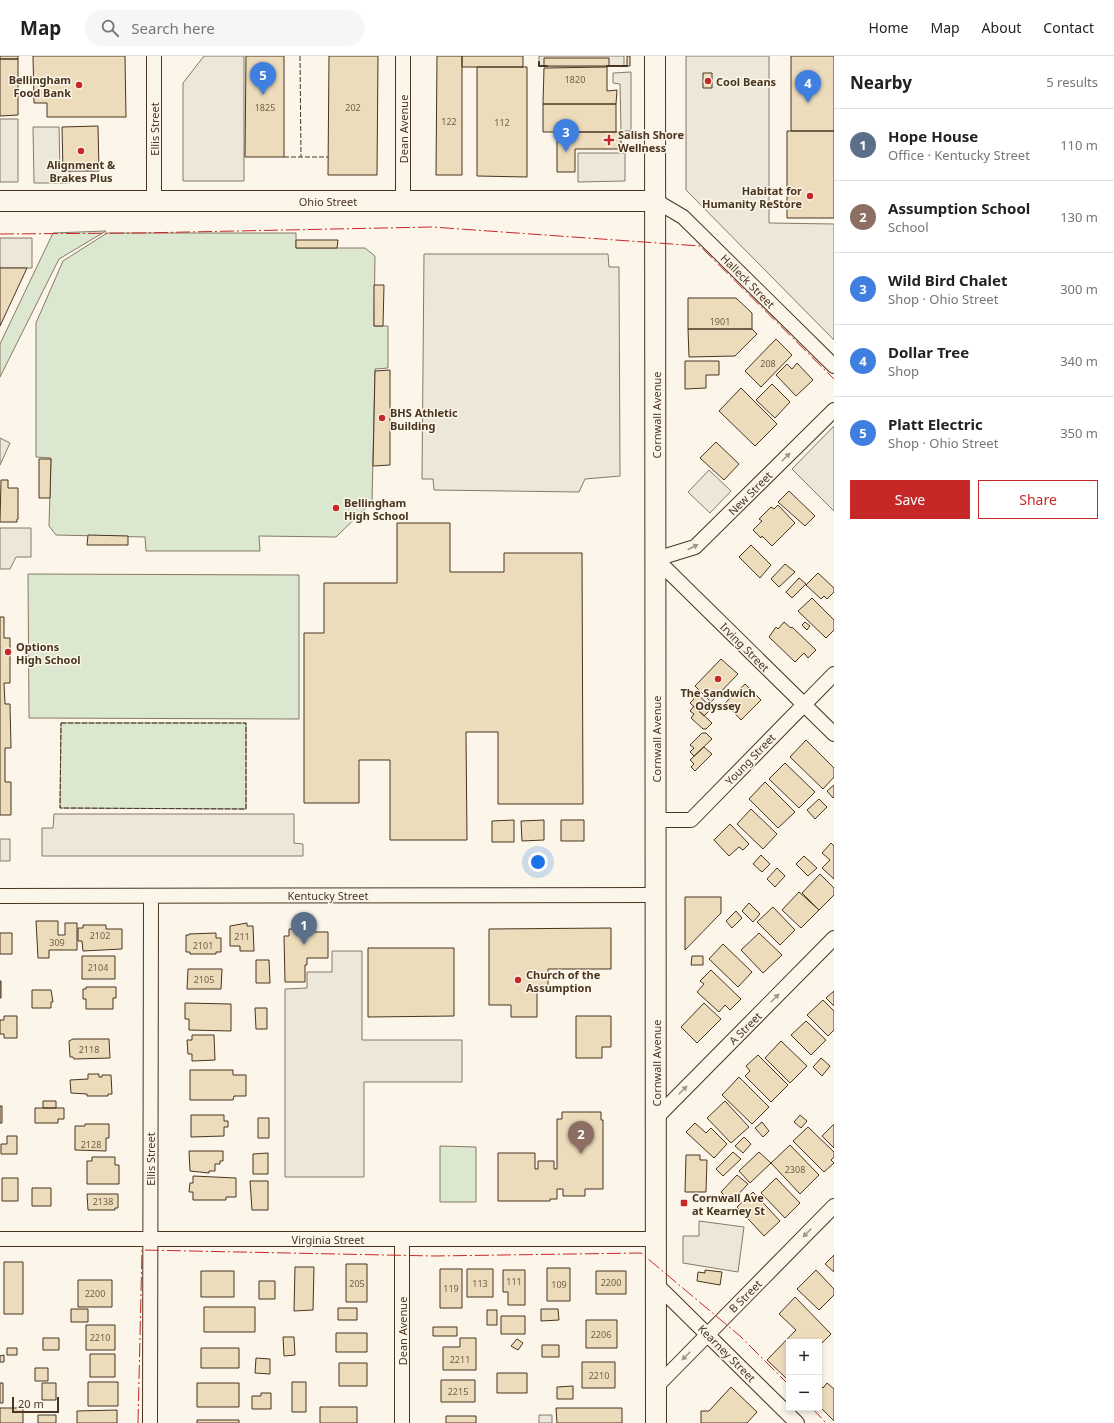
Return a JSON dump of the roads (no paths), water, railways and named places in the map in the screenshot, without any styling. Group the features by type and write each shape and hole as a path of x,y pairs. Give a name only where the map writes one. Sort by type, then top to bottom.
{"street":[{"name":"Ellis Street","path":"154,56 154,201"},
{"name":"Dean Avenue","path":"402,201 403,56"},
{"name":"Cornwall Avenue","path":"655,56 656,1423"},
{"name":"Ohio Street","path":"0,201 656,201"},
{"name":"Halleck Street","path":"656,201 683,217 834,366"},
{"name":"New Street","path":"656,559 695,547 834,410"},
{"name":"Irving Street","path":"656,559 834,734"},
{"name":"Young Street","path":"656,820 691,820 834,674"},
{"name":"Kentucky Street","path":"0,896 656,894"},
{"name":"Ellis Street","path":"150,896 150,1423"},
{"name":"A Street","path":"656,1118 834,938"},
{"name":"B Street","path":"656,1387 834,1206"},
{"name":"Virginia Street","path":"0,1239 656,1239"},
{"name":"Dean Avenue","path":"402,1239 402,1423"},
{"name":"Kearney Street","path":"656,1284 797,1423"}],"place":[{"name":"Cool Beans","path":"708,81"},
{"name":"Bellingham Food Bank","path":"79,85"},
{"name":"Platt Electric","path":"263,95"},
{"name":"Dollar Tree","path":"808,103"},
{"name":"Salish Shore Wellness","path":"609,140"},
{"name":"Alignment & Brakes Plus","path":"81,151"},
{"name":"Wild Bird Chalet","path":"566,152"},
{"name":"Habitat for Humanity ReStore","path":"810,196"},
{"name":"BHS Athletic Building","path":"382,418"},
{"name":"Bellingham High School","path":"336,508"},
{"name":"Options High School","path":"8,652"},
{"name":"The Sandwich Odyssey","path":"718,679"},
{"name":"Hope House","path":"304,945"},
{"name":"Church of the Assumption","path":"518,980"},
{"name":"Assumption School","path":"581,1154"},
{"name":"Cornwall Ave at Kearney St","path":"684,1203"}]}
